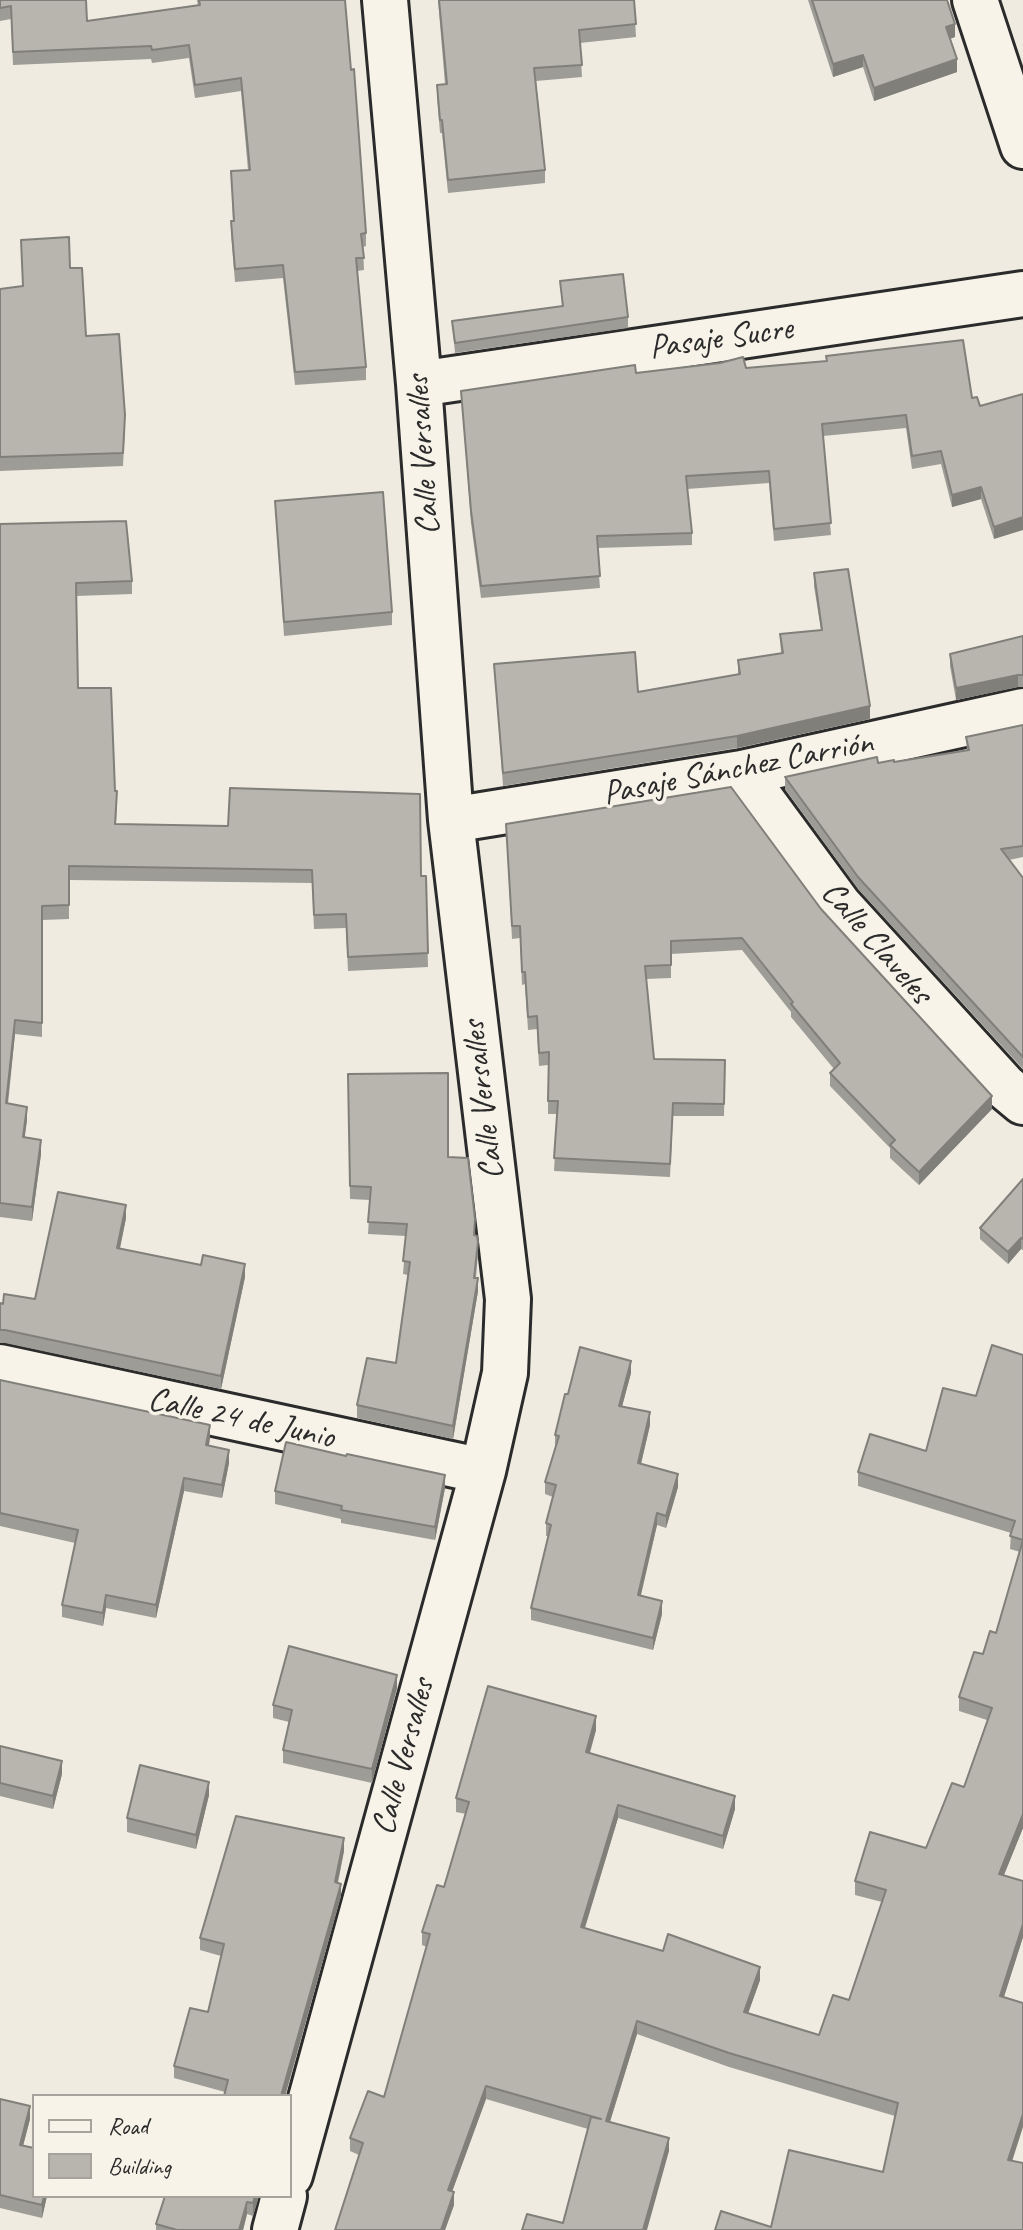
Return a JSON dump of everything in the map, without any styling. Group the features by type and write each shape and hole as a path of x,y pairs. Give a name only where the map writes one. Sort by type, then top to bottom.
{"street":[{"name":"Calle Versalles","path":"292,2168 483,1471 505,1373 508,1299 451,820 419,384 385,0"},
{"path":"975,0 1023,146"},
{"name":"Pasaje Sucre","path":"419,384 1023,294"},
{"name":"Pasaje Sánchez Carrión","path":"451,820 742,773 1023,711"},
{"name":"Calle Claveles","path":"742,773 839,905 1005,1087 1023,1102"},
{"name":"Calle 24 de Junio","path":"0,1367 483,1471"},
{"path":"275,2230 283,2198"}],"building":[{"path":"0,0 86,0 87,21 200,5 199,0 345,0 351,70 354,69 366,233 361,234 364,258 356,258 366,367 295,372 283,265 235,269 231,171 250,170 241,78 195,85 189,45 152,50 151,46 13,52 11,6 0,8"},
{"path":"439,0 634,0 636,24 579,30 582,65 534,68 545,170 448,180 437,85 447,84"},
{"path":"812,0 947,0 955,24 946,27 957,59 874,88 863,55 833,64"},
{"path":"69,237 70,268 82,268 86,336 119,334 125,415 123,453 0,457 0,289 23,286 21,240"},
{"path":"623,274 628,317 455,343 452,321 563,306 560,281"},
{"path":"963,340 972,398 977,397 980,406 1023,394 1023,517 994,527 981,487 952,495 941,451 912,456 906,415 822,424 831,523 774,529 769,471 686,476 692,533 597,536 600,576 481,586 461,391 635,365 636,373 720,363 743,357 746,368 827,361 826,356"},
{"path":"383,492 392,612 284,622 275,501"},
{"path":"126,521 132,581 76,583 78,688 111,688 117,791 115,824 228,826 230,788 420,794 421,876 426,876 428,953 348,957 346,914 314,915 312,870 69,866 69,905 42,906 42,1023 15,1020 6,1103 27,1107 23,1137 41,1140 32,1207 0,1203 0,524"},
{"path":"848,569 870,706 737,736 503,773 494,664 635,652 638,692 740,674 738,660 783,653 780,634 822,630 814,573"},
{"path":"1023,636 1023,675 956,688 950,654"},
{"path":"1023,725 1023,846 1001,849 1023,878 1023,1057 858,877 785,777 877,757 878,763 894,762 969,750 966,737"},
{"path":"731,787 821,909 992,1096 919,1172 890,1145 895,1140 830,1073 840,1063 742,938 671,941 671,965 645,966 654,1059 725,1060 724,1104 673,1103 670,1164 554,1158 558,1101 548,1101 549,1052 539,1053 537,1016 528,1017 520,926 512,926 506,824"},
{"path":"448,1073 448,1157 468,1158 474,1235 478,1242 474,1278 478,1278 453,1426 357,1405 367,1358 396,1363 410,1262 403,1261 407,1224 368,1222 371,1187 350,1186 348,1074"},
{"path":"1023,1179 1023,1239 1008,1252 980,1228"},
{"path":"58,1192 126,1205 117,1248 201,1265 203,1255 245,1264 221,1376 0,1330 0,1303 3,1304 4,1294 35,1299"},
{"path":"992,1345 1023,1355 1023,1540 1010,1536 1015,1521 858,1472 870,1434 926,1451 943,1388 976,1396"},
{"path":"580,1347 631,1361 619,1406 650,1412 638,1463 678,1474 666,1516 657,1513 638,1595 662,1601 653,1638 531,1608 551,1525 546,1523 556,1485 545,1482 559,1436 555,1435 565,1394 568,1394"},
{"path":"0,1380 210,1425 206,1445 229,1450 222,1485 184,1478 156,1605 106,1595 103,1613 62,1605 78,1530 0,1513"},
{"path":"286,1442 445,1475 435,1527 341,1510 342,1506 275,1491"},
{"path":"1023,1540 1023,1814 999,1874 1023,1881 1023,1924 1000,1996 1023,2003 1023,2114 1008,2160 1023,2163 1023,2230 715,2230 721,2211 771,2227 789,2150 883,2172 898,2103 729,2053 637,2021 606,2121 669,2138 643,2230 522,2230 527,2214 563,2223 591,2117 601,2119 486,2086 448,2190 454,2192 441,2230 335,2230 363,2143 350,2138 368,2091 384,2097 430,1934 422,1932 437,1885 444,1887 469,1802 456,1798 488,1686 596,1716 586,1752 735,1796 723,1836 618,1805 581,1927 663,1951 668,1934 760,1967 744,2012 819,2035 833,1995 849,2000 886,1890 855,1881 870,1832 926,1848 952,1783 964,1787 992,1708 959,1697 974,1652 983,1654 990,1631 996,1633"},
{"path":"289,1646 397,1675 372,1769 283,1750 292,1710 273,1705"},
{"path":"0,1746 62,1761 53,1796 0,1783"},
{"path":"140,1765 209,1782 196,1835 127,1818"},
{"path":"236,1816 344,1838 335,1882 341,1884 282,2094 224,2094 228,2080 174,2066 190,2008 208,2012 224,1944 200,1938"},
{"path":"0,2099 30,2106 20,2145 32,2148 32,2198 44,2198 42,2205 0,2195"},
{"path":"164,2198 254,2198 253,2203 247,2202 239,2230 177,2230 156,2224"}]}
